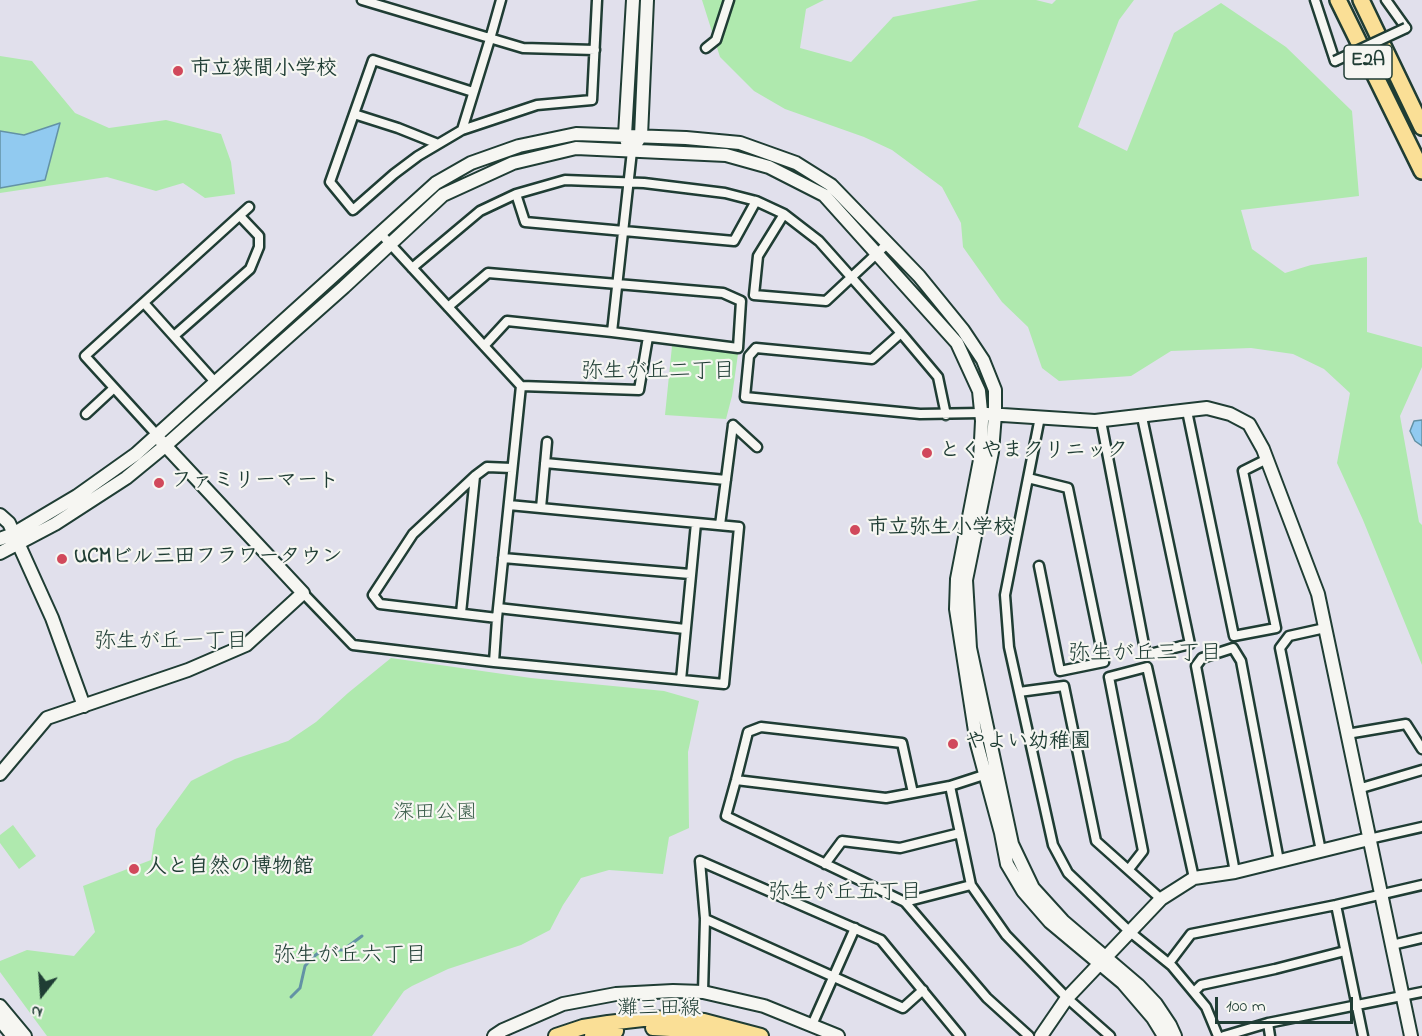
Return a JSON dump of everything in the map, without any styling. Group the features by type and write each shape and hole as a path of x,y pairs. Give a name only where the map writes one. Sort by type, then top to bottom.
{"highway":[{"name":"E2A","path":"1338,0 1421,169"},
{"name":"E2A","path":"1360,0 1422,127"}],"main road":[{"path":"556,1036 591,1026 664,1018 704,1022 761,1036"},
{"name":"灘三田線","path":"592,1036 610,1031 647,1028 676,1028 726,1036"}],"street":[{"path":"362,0 524,48 595,50"},
{"path":"462,130 501,0"},
{"path":"473,92 373,60 330,182 353,210 394,174 462,130 537,105 592,100 597,0"},
{"path":"632,151 625,135 633,0"},
{"path":"612,332 632,151 641,136 647,0"},
{"path":"706,48 716,40 729,0"},
{"path":"1315,0 1335,61 1406,28 1386,0"},
{"path":"354,114 438,144"},
{"path":"0,553 16,539 136,454 436,183 471,163 519,146 576,134 686,138 740,143 796,164 831,185 919,276 963,330 982,360 995,390 995,414 992,452 966,580 970,648 1007,864 1023,891 1050,922 1138,985 1156,1004 1175,1036"},
{"path":"0,539 16,539 55,524 126,478 165,447 351,281 443,195 513,163 576,148 726,155 770,167 825,195 957,344 979,391 980,460 957,579 956,609 977,744 991,773"},
{"path":"412,268 480,211 516,194 566,180 628,183 725,193 756,201 783,214 819,242 901,333 938,377 946,415"},
{"path":"516,194 525,222 734,241 756,201"},
{"path":"249,207 85,356 157,435 165,447 353,645 494,662 724,684 739,527 508,505"},
{"path":"783,214 758,256 754,295 826,301 888,244"},
{"path":"174,336 250,268 259,247 259,236 240,216"},
{"path":"379,236 412,268 521,386 639,390 648,337"},
{"path":"448,307 488,273 723,293 741,301 738,348 507,321 484,346"},
{"path":"144,303 215,382"},
{"path":"901,333 872,359 756,348 749,356 745,397 946,415 981,413 1101,421 1207,408 1230,414 1249,424 1267,459 1318,594 1411,1036"},
{"path":"494,662 521,386"},
{"path":"86,414 114,388"},
{"path":"1187,411 1234,636 1276,628 1243,471 1267,459"},
{"path":"1040,417 1005,595 1009,646 1053,845 1068,873 1131,932 1169,963 1206,1007 1218,1036"},
{"path":"1101,421 1146,655 1190,644 1142,417"},
{"path":"720,525 733,425 757,447"},
{"path":"541,508 547,442"},
{"path":"545,463 726,480"},
{"path":"497,618 380,604 373,595 413,534 487,466 512,468"},
{"path":"461,613 475,477"},
{"path":"1028,478 1068,488 1104,662 1060,671 1039,566"},
{"path":"0,515 9,523 52,618 84,706"},
{"path":"681,680 696,523"},
{"path":"503,558 690,574"},
{"path":"0,774 47,718 188,670 246,645 303,593"},
{"path":"498,608 685,629"},
{"path":"1321,851 1280,648 1289,636 1325,628"},
{"path":"1235,872 1196,666 1202,658 1233,648 1241,661 1279,861"},
{"path":"1129,869 1143,851 1109,677 1147,667 1194,878"},
{"path":"1019,692 1064,686 1096,842 1161,899"},
{"path":"1347,734 1406,724 1422,748"},
{"path":"913,793 902,742 761,727 748,732 726,816 905,902 987,998 1029,1036"},
{"path":"1358,789 1422,770"},
{"path":"736,780 886,798 950,786 991,773"},
{"path":"950,786 970,885 1006,935 1067,998 1110,1036"},
{"path":"1041,1036 1067,998 1161,899 1194,878 1235,872 1422,827"},
{"path":"825,864 842,841 900,848 960,833"},
{"path":"703,992 705,920 699,861 882,940 960,1036"},
{"path":"905,902 970,885"},
{"path":"1169,963 1191,934 1422,885"},
{"path":"1336,905 1363,1036"},
{"path":"705,920 903,1008 923,990"},
{"path":"812,1025 855,928"},
{"path":"1392,945 1422,938"},
{"path":"1194,992 1201,985 1345,951"},
{"path":"1103,960 1153,1017 1164,1036"},
{"path":"494,1036 502,1030 563,1004 616,994 673,991 703,992 764,1006 838,1036"},
{"path":"1224,1036 1268,1023 1422,992"},
{"path":"0,1006 25,1036"},
{"path":"0,1020 13,1036"},
{"path":"1268,1023 1270,1036"}],"green space":[{"path":"702,0 824,0 806,9 800,48 851,62 893,17 979,0 1036,0 1052,4 1056,0 1134,0 1119,20 1078,127 1127,151 1174,33 1221,3 1286,47 1352,111 1359,196 1241,210 1252,249 1285,273 1311,265 1367,257 1367,332 1422,347 1422,367 1400,416 1419,522 1422,525 1422,665 1363,520 1337,463 1350,393 1324,369 1293,354 1251,348 1171,351 1131,376 1059,381 1042,368 1028,327 1002,302 963,247 961,223 942,187 892,150 864,137 785,109 754,91 720,57"},
{"path":"0,56 32,61 75,113 109,128 166,120 221,134 231,162 235,194 205,198 183,183 156,191 107,177 0,193"},
{"path":"672,346 738,354 726,419 665,415"},
{"name":"深田公園","path":"391,658 531,678 664,691 699,701 688,752 689,828 669,837 663,874 609,870 581,878 550,930 521,945 448,969 412,986 404,991 372,1036 47,1036 0,972 0,961 27,950 74,956 95,932 83,886 151,860 156,829 191,781 235,759 288,741 316,722"},
{"path":"13,825 36,856 19,869 0,843 0,835"}],"water":[{"path":"60,123 45,180 0,188 0,131 24,135"},
{"path":"1422,420 1422,446 1415,441 1410,431 1414,421"}],"waterway":[{"path":"291,997 300,988 305,966 312,958 322,950 343,950 362,936"}],"place":[{"name":"市立狭間小学校","path":"178,71"},
{"name":"とくやまクリニック","path":"927,453"},
{"name":"ファミリーマート","path":"159,483"},
{"name":"市立弥生小学校","path":"855,530"},
{"name":"UCMビル三田フラワータウン","path":"62,559"},
{"name":"やよい幼稚園","path":"953,744"},
{"name":"人と自然の博物館","path":"134,869"}],"district":[{"name":"弥生が丘二丁目","path":"658,373"},
{"name":"弥生が丘一丁目","path":"171,643"},
{"name":"弥生が丘三丁目","path":"1145,655"},
{"name":"弥生が丘五丁目","path":"845,894"},
{"name":"弥生が丘六丁目","path":"350,957"}]}
